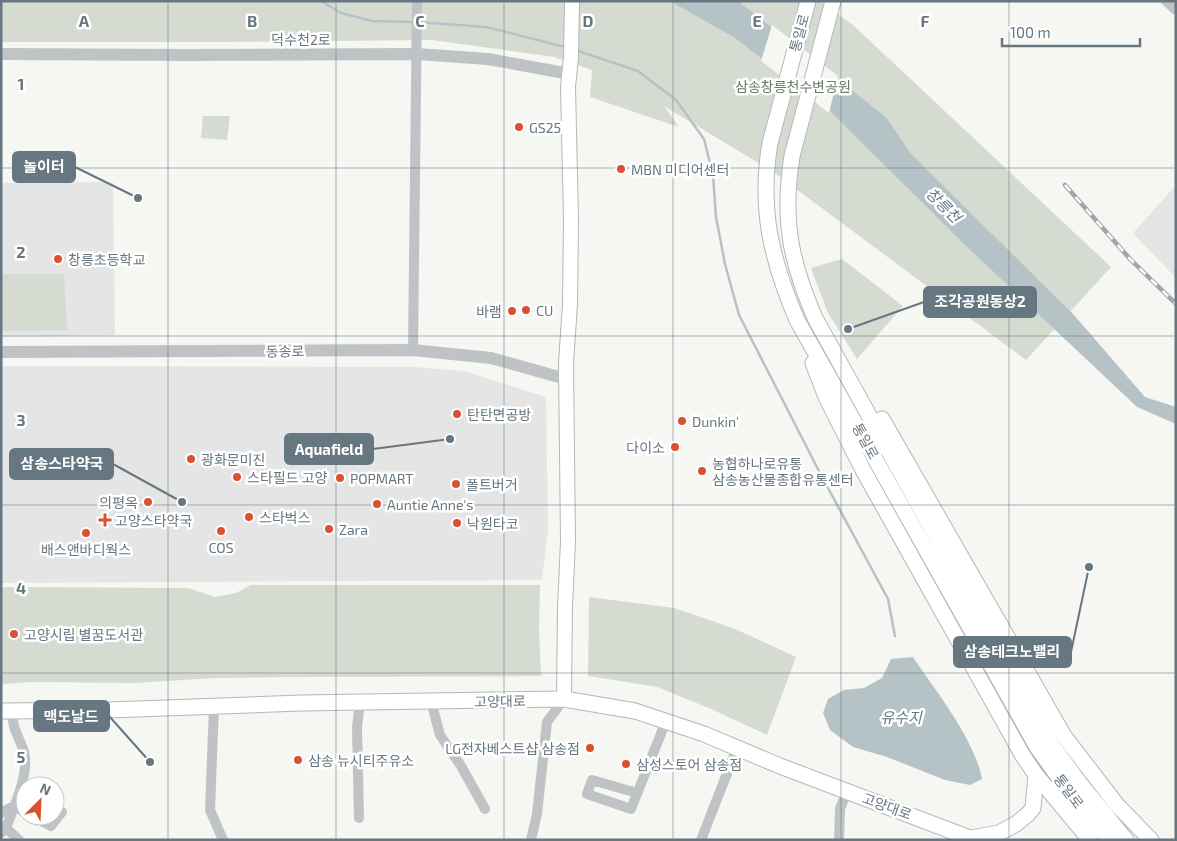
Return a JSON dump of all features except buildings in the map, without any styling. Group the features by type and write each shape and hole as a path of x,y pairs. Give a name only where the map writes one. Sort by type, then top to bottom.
{"main road":[{"path":"564,699 564,606 568,542 566,379 570,295 568,87 571,57 572,1"},
{"name":"통일로","path":"808,1 770,142 766,184 768,228 773,256 784,289 797,320 1044,745 1082,786 1126,840"},
{"name":"통일로","path":"832,6 792,156 787,205 792,252 801,285 815,318 1068,790 1109,840"},
{"path":"815,318 865,391 901,450 1064,736 1117,805 1151,840"},
{"path":"797,320 826,397 863,470 1023,756 1036,775 1090,840"},
{"name":"고양대로","path":"7,711 564,699 635,711 704,734 780,766 973,839"},
{"path":"973,839 999,833 1016,824 1028,814 1033,808 1036,775"}],"street":[{"path":"413,350 418,1"},
{"path":"1166,1 1176,10"},
{"name":"덕수천2로","path":"1,54 417,54 488,59 570,74"},
{"name":"동송로","path":"1,352 413,350 492,358 566,379"},
{"path":"532,840 537,814 547,722 564,699"},
{"path":"358,818 357,727 360,702"},
{"path":"432,702 440,735 461,766 485,809"},
{"path":"214,706 210,810 223,840"},
{"path":"7,711 25,754 23,782 4,831 19,840"},
{"path":"637,793 666,721"},
{"path":"701,840 737,748"},
{"path":"839,840 840,809 847,792"},
{"path":"1,813 14,806"}],"shaded area":[{"name":"창릉초등학교","path":"113,182 115,335 1,337 1,183"},
{"path":"1176,185 1176,278 1133,233"},
{"name":"스타필드 고양","path":"1,366 413,367 464,371 546,397 548,530 542,580 1,583"}],"green space":[{"name":"삼송창릉천수변공원","path":"1,1 821,1 854,26 1111,267 1026,360 772,171 664,106 679,127 590,97 592,70 554,57 432,40 1,42"},
{"path":"203,116 230,116 227,140 201,138"},
{"path":"842,259 903,306 857,359 828,313 811,268"},
{"path":"1,274 64,274 67,330 1,331"},
{"path":"251,585 540,585 539,631 541,676 215,678 135,683 33,682 1,684 1,587 188,588 215,597 236,593"},
{"path":"589,597 674,608 733,628 796,657 767,735 709,708 657,687 588,676"}],"water":[{"name":"창릉천","path":"670,1 738,1 886,117 911,154 1074,315 1145,397 1176,407 1176,424 1137,407 965,245 828,109 735,38"},
{"name":"유수지","path":"913,657 954,716 978,763 982,779 970,785 945,780 887,757 853,747 830,730 823,713 828,699 844,690 864,688 882,678 891,659"}],"pier":[{"path":"772,25 838,76 829,113 761,61"}],"waterway":[{"path":"321,1 341,13 372,21 413,22"},
{"path":"418,22 486,27 565,47"},
{"path":"575,50 638,71 676,100 704,139 713,175 716,217 725,264 739,315 821,475 888,599 895,636"}],"railway":[{"path":"1065,185 1130,259 1176,304"}],"place":[{"name":"GS25","path":"519,127"},
{"name":"MBN 미디어센터","path":"621,169"},
{"name":"놀이터","path":"138,198"},
{"name":"창릉초등학교","path":"58,259"},
{"name":"CU","path":"526,310"},
{"name":"바램","path":"512,311"},
{"name":"조각공원동상2","path":"848,329"},
{"name":"탄탄면공방","path":"457,414"},
{"name":"Dunkin'","path":"682,421"},
{"name":"Aquafield","path":"450,439"},
{"name":"다이소","path":"675,447"},
{"name":"광화문미진","path":"191,459"},
{"name":"농협하나로유통 삼송농산물종합유통센터","path":"702,471"},
{"name":"스타필드 고양","path":"237,477"},
{"name":"POPMART","path":"340,478"},
{"name":"폴트버거","path":"456,484"},
{"name":"의평옥","path":"148,502"},
{"name":"삼송스타약국","path":"182,502"},
{"name":"Auntie Anne's","path":"377,504"},
{"name":"스타벅스","path":"249,517"},
{"name":"고양스타약국","path":"105,520"},
{"name":"낙원타코","path":"457,523"},
{"name":"Zara","path":"329,529"},
{"name":"COS","path":"221,531"},
{"name":"배스앤바디웍스","path":"86,533"},
{"name":"삼송테크노밸리","path":"1089,567"},
{"name":"고양시립 별꿈도서관","path":"14,634"},
{"name":"LG전자베스트샵 삼송점","path":"590,748"},
{"name":"삼송 뉴시티주유소","path":"298,760"},
{"name":"맥도날드","path":"150,762"},
{"name":"삼성스토어 삼송점","path":"626,764"}]}
